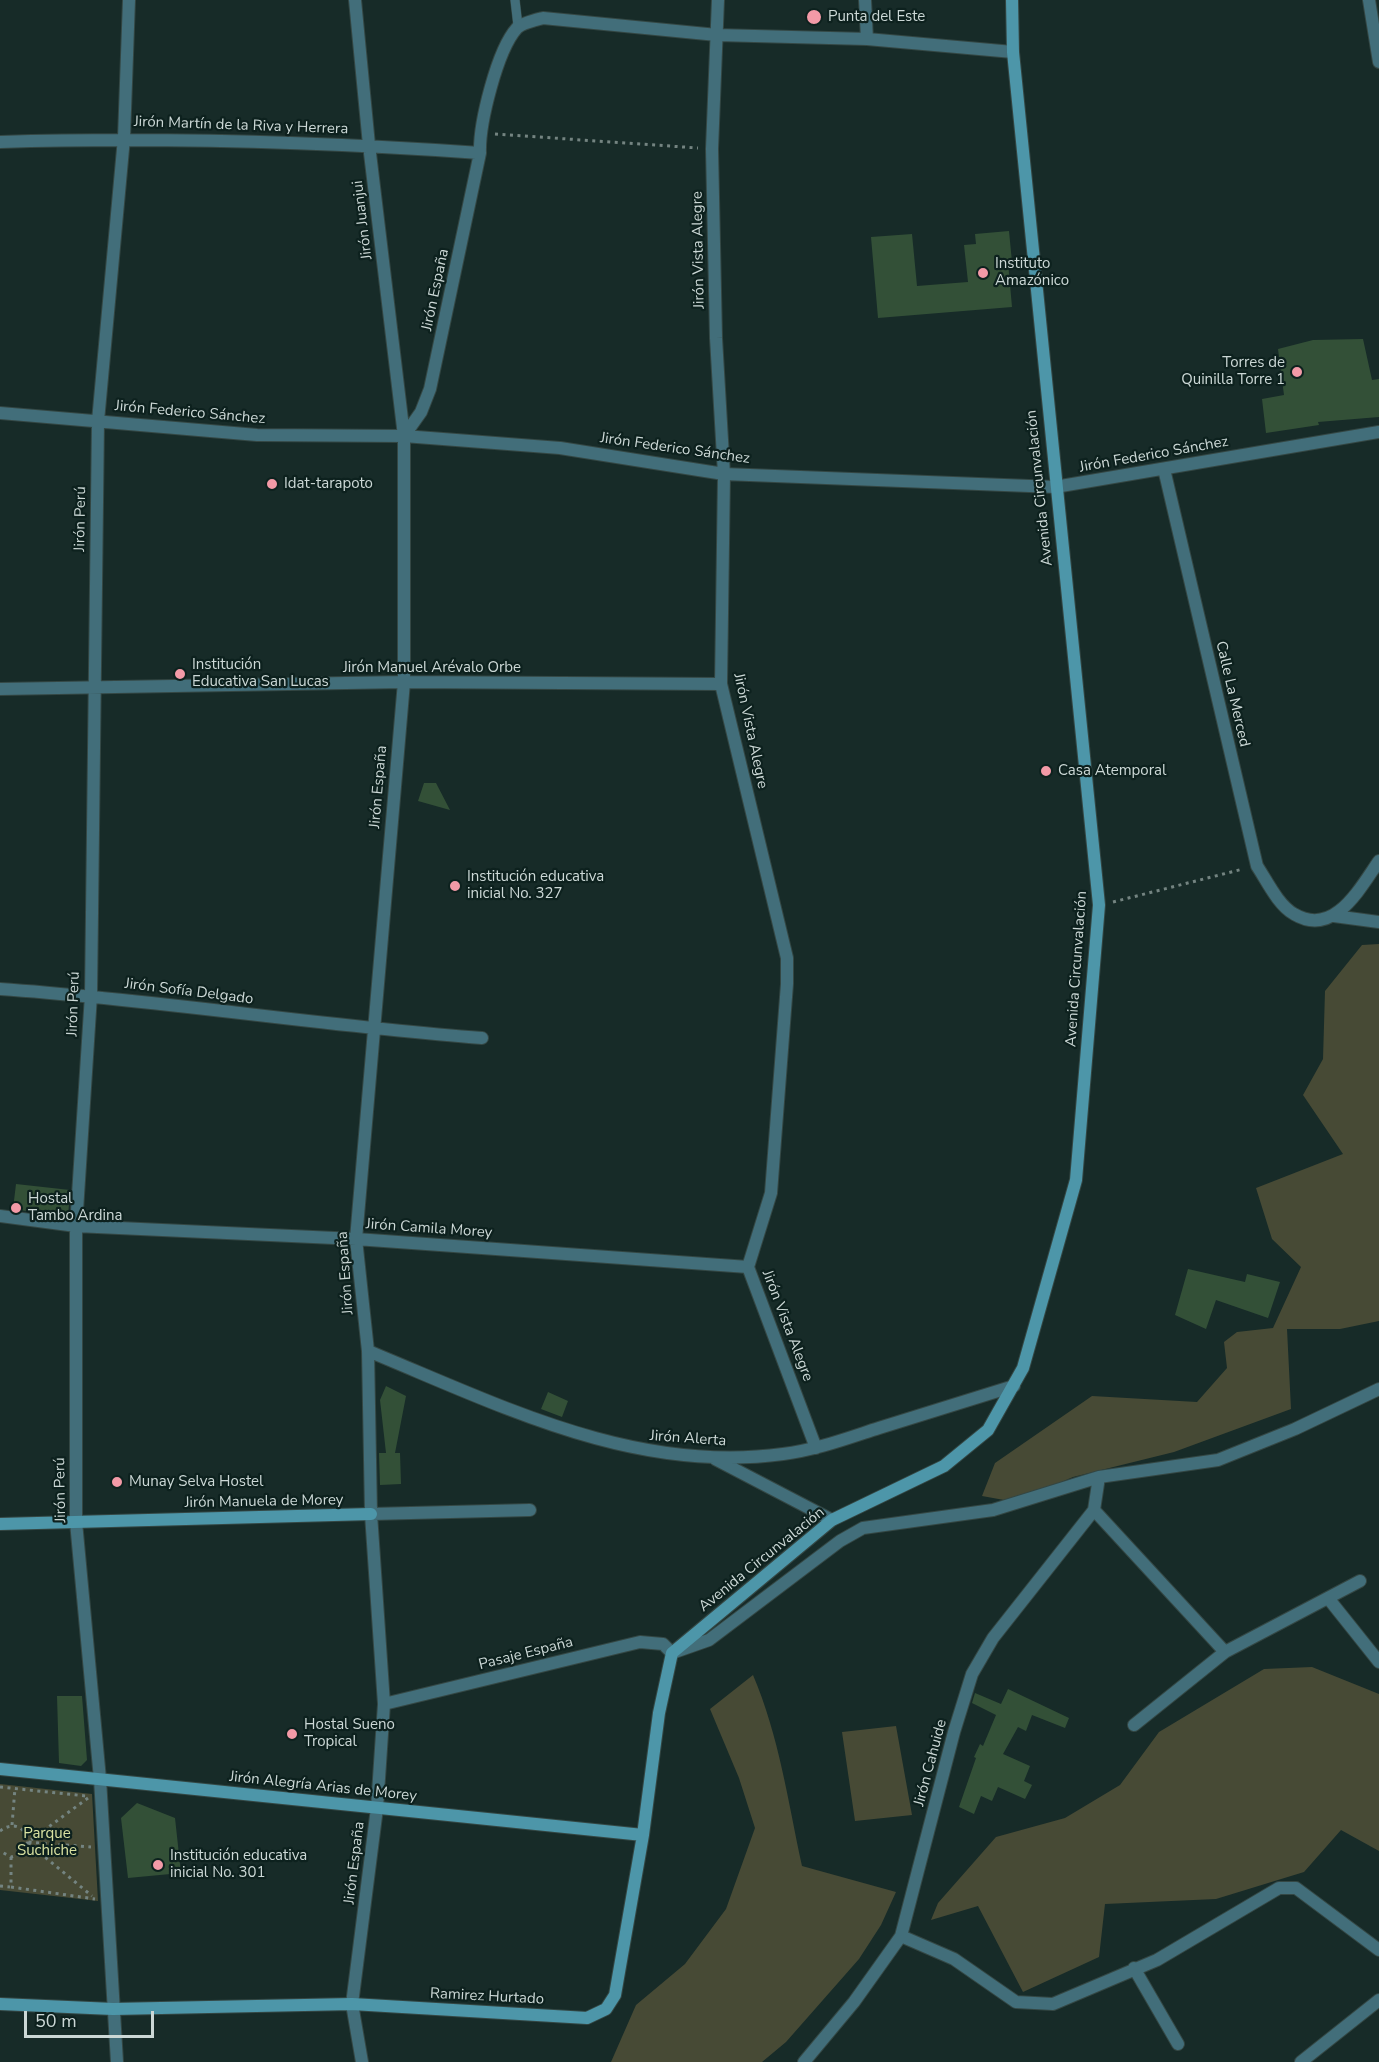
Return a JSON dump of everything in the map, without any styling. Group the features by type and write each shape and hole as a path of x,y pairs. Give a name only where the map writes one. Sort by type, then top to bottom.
{"street":[{"name":"Jirón Perú","path":"117,2062 99,1779 76,1522 76,1226 91,995 98,421 124,138 129,0"},
{"name":"Jirón Juanjui","path":"355,0 369,145 405,436"},
{"name":"Jirón Vista Alegre","path":"718,0 712,148 716,338 724,474 721,684 787,958 771,1193 748,1267 816,1448"},
{"path":"865,0 867,39"},
{"name":"Avenida Circunvalación","path":"672,1653 832,1520 944,1466 988,1430 1023,1368 1076,1180 1099,905 1055,487 1013,52 1012,0"},
{"path":"1369,0 1379,62"},
{"path":"518,26 543,18 717,35 867,39 1013,52"},
{"name":"Jirón España","path":"362,2062 352,2004 377,1808 384,1704 371,1514 368,1351 356,1239 404,682 405,436 421,412 430,389 480,153 479,133 503,49 518,26"},
{"name":"Jirón Martín de la Riva y Herrera","path":"0,142 124,138 369,145 480,153"},
{"name":"Jirón Federico Sánchez","path":"0,413 257,435 405,436 560,448 724,474 1055,487 1379,432"},
{"name":"Calle La Merced","path":"1164,469 1257,866 1277,897 1294,914 1317,921 1334,916"},
{"name":"Jirón Manuel Arévalo Orbe","path":"0,689 404,682 721,684"},
{"path":"1334,916 1348,905 1379,861"},
{"path":"1334,916 1379,922"},
{"name":"Jirón Sofía Delgado","path":"0,989 91,995 373,1030 482,1038"},
{"name":"Jirón Camila Morey","path":"0,1216 76,1226 356,1239 748,1267"},
{"name":"Jirón Alerta","path":"368,1351 561,1430 644,1451 714,1458 782,1454 816,1448 1014,1386"},
{"path":"672,1653 709,1640 840,1541 863,1528 993,1510 1099,1477 1218,1460 1295,1429 1379,1389"},
{"path":"714,1458 832,1520"},
{"name":"Jirón Cahuide","path":"804,2062 854,2002 901,1936 954,1732 972,1674 993,1638 1094,1510 1099,1477"},
{"name":"Jirón Manuela de Morey","path":"0,1524 530,1510"},
{"path":"1094,1510 1225,1652"},
{"path":"1134,1725 1225,1652 1360,1581"},
{"path":"1328,1598 1379,1662"},
{"name":"Pasaje España","path":"384,1704 640,1642 663,1644 672,1653"},
{"name":"Ramirez Hurtado","path":"0,2004 113,2009 352,2004 587,2018 606,2009 615,1995 643,1834 659,1713 672,1653"},
{"name":"Jirón Alegría Arias de Morey","path":"0,1769 643,1834"},
{"path":"901,1936 954,1959 1016,2002 1035,2005 1053,2004 1157,1960 1279,1887 1296,1888 1379,1950"},
{"path":"1134,1968 1178,2044"},
{"path":"1301,2062 1379,2000"}],"lane":[{"path":"515,0 518,26"}],"path":[{"path":"479,133 712,148"},
{"path":"1099,905 1257,866"},
{"path":"0,1787 90,1796"},
{"path":"12,1825 15,1788"},
{"path":"90,1796 90,1807"},
{"path":"0,1851 11,1857 24,1852 28,1842 90,1796"},
{"path":"0,1831 12,1825"},
{"path":"12,1825 25,1832 28,1842 96,1899"},
{"path":"92,1837 93,1858"},
{"path":"28,1842 92,1847"},
{"path":"11,1857 11,1887"},
{"path":"0,1886 96,1899"},
{"path":"95,1889 96,1899"}],"green space":[{"path":"1379,944 1379,1321 1340,1329 1287,1329 1291,1409 1174,1452 1073,1477 1015,1502 982,1496 995,1463 1092,1396 1197,1402 1227,1368 1224,1342 1237,1332 1273,1328 1301,1267 1272,1239 1256,1188 1343,1154 1303,1095 1323,1059 1325,991 1362,945"},
{"path":"1312,1667 1379,1694 1379,1851 1341,1830 1304,1872 1216,1899 1105,1904 1099,1957 1023,1992 978,1906 931,1920 938,1903 996,1837 1065,1818 1120,1785 1159,1732 1264,1669"},
{"path":"753,1675 770,1721 802,1866 896,1892 881,1925 859,1959 786,2042 762,2062 611,2062 636,2005 685,1964 726,1909 755,1828 739,1778 710,1709"},
{"path":"896,1726 912,1815 855,1821 842,1732"},
{"name":"Parque Suchiche","path":"0,1784 92,1794 98,1901 0,1890"}],"building":[{"name":"Instituto Amazónico","path":"1009,231 1012,262 1008,262 1012,307 878,318 871,237 912,234 917,286 968,282 964,245 976,244 975,234"},
{"path":"1363,339 1372,380 1379,379 1379,417 1318,422 1319,425 1266,433 1262,399 1284,395 1278,349 1313,340"},
{"path":"424,783 436,783 450,810 418,801"},
{"path":"16,1184 70,1190 68,1217 13,1209"},
{"path":"1188,1269 1245,1282 1247,1274 1280,1282 1268,1318 1216,1300 1206,1329 1175,1315"},
{"path":"386,1386 406,1396 395,1453 400,1453 401,1484 380,1485 379,1453 386,1453 380,1400"},
{"path":"548,1392 568,1401 562,1417 541,1409"},
{"path":"1008,1689 1069,1718 1065,1728 1032,1715 1026,1731 1018,1727 1003,1754 1030,1766 1024,1781 1032,1785 1025,1799 998,1787 992,1801 981,1796 974,1814 959,1807 976,1758 974,1757 980,1744 983,1746 996,1715 972,1703 975,1693 1001,1704"},
{"path":"57,1696 82,1696 87,1760 81,1766 59,1763"},
{"path":"137,1803 175,1818 181,1873 128,1878 121,1818"}],"place":[{"name":"Punta del Este","path":"814,17"},
{"name":"Instituto Amazónico","path":"983,273"},
{"name":"Torres de Quinilla Torre 1","path":"1297,372"},
{"name":"Idat-tarapoto","path":"272,484"},
{"name":"Institución Educativa San Lucas","path":"180,674"},
{"name":"Casa Atemporal","path":"1046,771"},
{"name":"Institución educativa inicial No. 327","path":"455,886"},
{"name":"Hostal Tambo Ardina","path":"16,1208"},
{"name":"Munay Selva Hostel","path":"117,1482"},
{"name":"Hostal Sueno Tropical","path":"292,1734"},
{"name":"Institución educativa inicial No. 301","path":"158,1865"}]}
